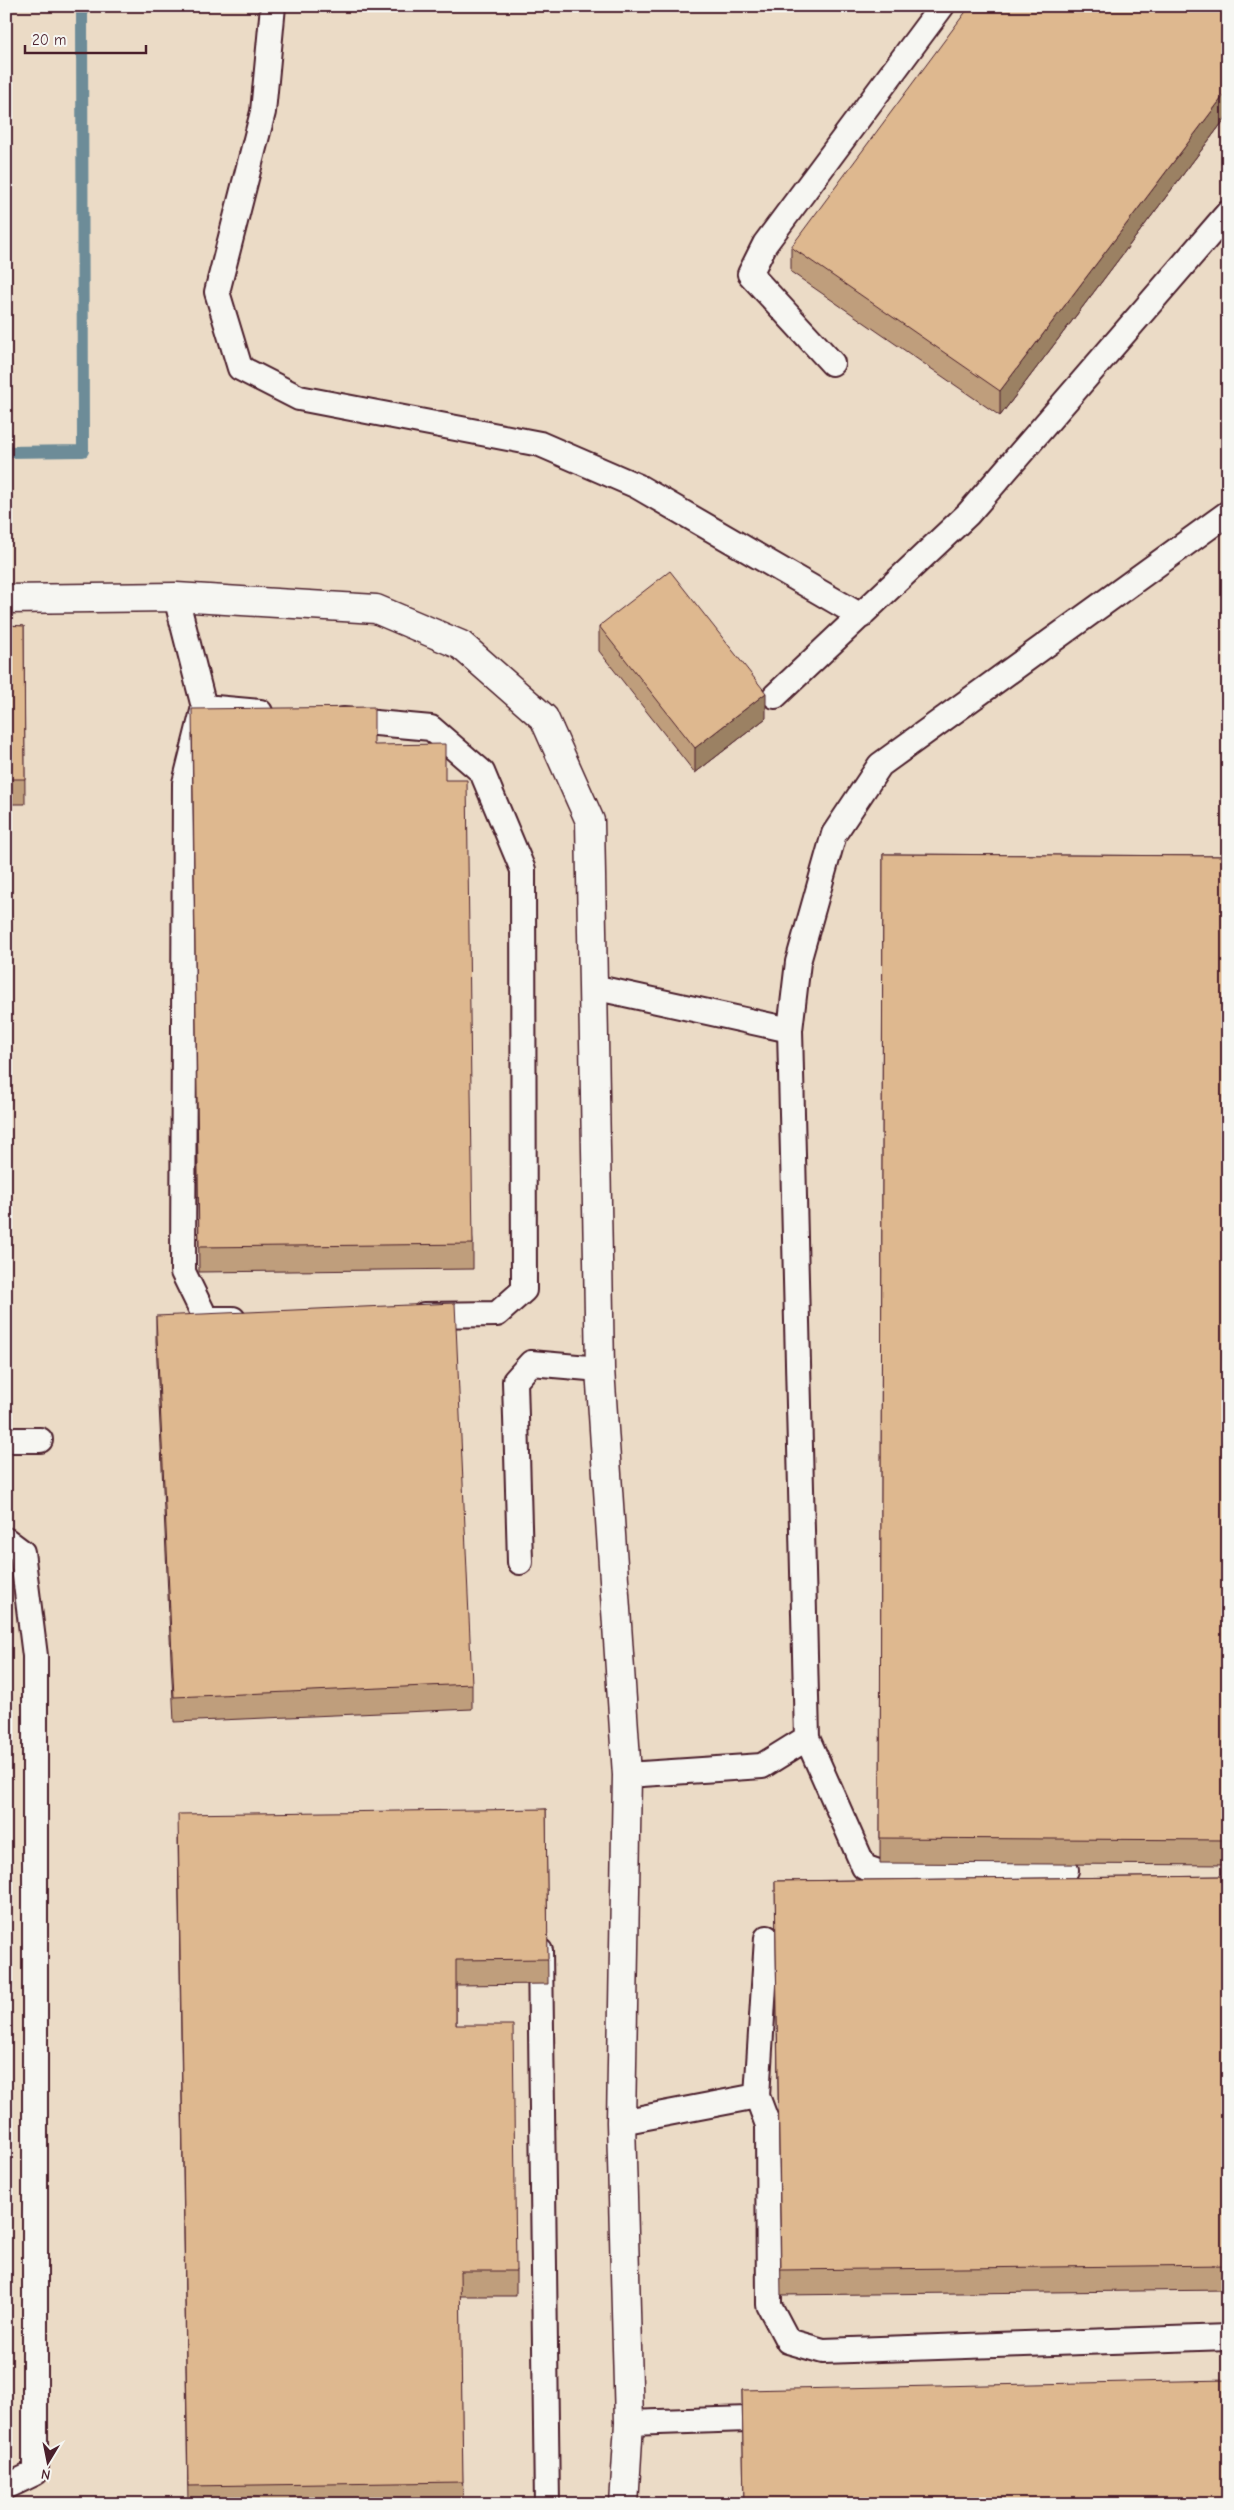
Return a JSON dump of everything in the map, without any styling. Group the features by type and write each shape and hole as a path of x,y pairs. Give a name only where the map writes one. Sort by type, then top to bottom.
{"street":[{"path":"6,599 176,596 376,609 461,646 544,718 590,822 600,1369 627,1775 621,2122 628,2423 624,2504"}],"lane":[{"path":"273,6 263,112 216,292 240,368 299,398 540,444 636,486 861,616"},
{"path":"832,363 750,274 765,244 942,6"},
{"path":"775,696 968,514 1228,213"},
{"path":"1066,1870 878,1872 864,1867 807,1738 790,1030 798,962 834,834 880,766 1228,514"},
{"path":"176,596 204,707 185,783 183,1272 206,1319 255,1318"},
{"path":"204,707 283,714"},
{"path":"322,718 431,728 482,772 523,870 524,1290 497,1314 400,1316"},
{"path":"593,987 790,1030"},
{"path":"520,1562 515,1381 531,1363 600,1369"},
{"path":"6,1440 40,1440"},
{"path":"6,1540 22,1552 35,1656 35,2474 6,2487"},
{"path":"627,1775 762,1766 807,1738"},
{"path":"540,1927 547,2504"},
{"path":"767,1938 756,2096 768,2125 770,2305 788,2341 823,2351 1228,2337"},
{"path":"621,2122 756,2096"},
{"path":"628,2423 798,2417"}],"shaded area":[{"path":"6,6 1228,6 1228,2504 6,2504"}],"building":[{"path":"970,6 1228,6 1228,90 1000,391 791,247"},
{"path":"670,571 766,693 695,748 599,626"},
{"path":"6,625 24,626 25,779 6,779"},
{"path":"374,707 374,745 445,744 445,780 467,780 473,1244 199,1247 192,709"},
{"path":"883,854 1228,856 1228,1840 880,1838"},
{"path":"455,1303 472,1684 174,1697 156,1316"},
{"path":"546,1809 548,1959 456,1960 456,2025 513,2025 516,2271 460,2271 463,2482 188,2486 178,1814"},
{"path":"1228,1876 1228,2265 781,2270 775,1881"},
{"path":"1228,2380 1228,2504 744,2504 742,2390"}],"waterway":[{"path":"6,452 83,451 82,6"}]}
